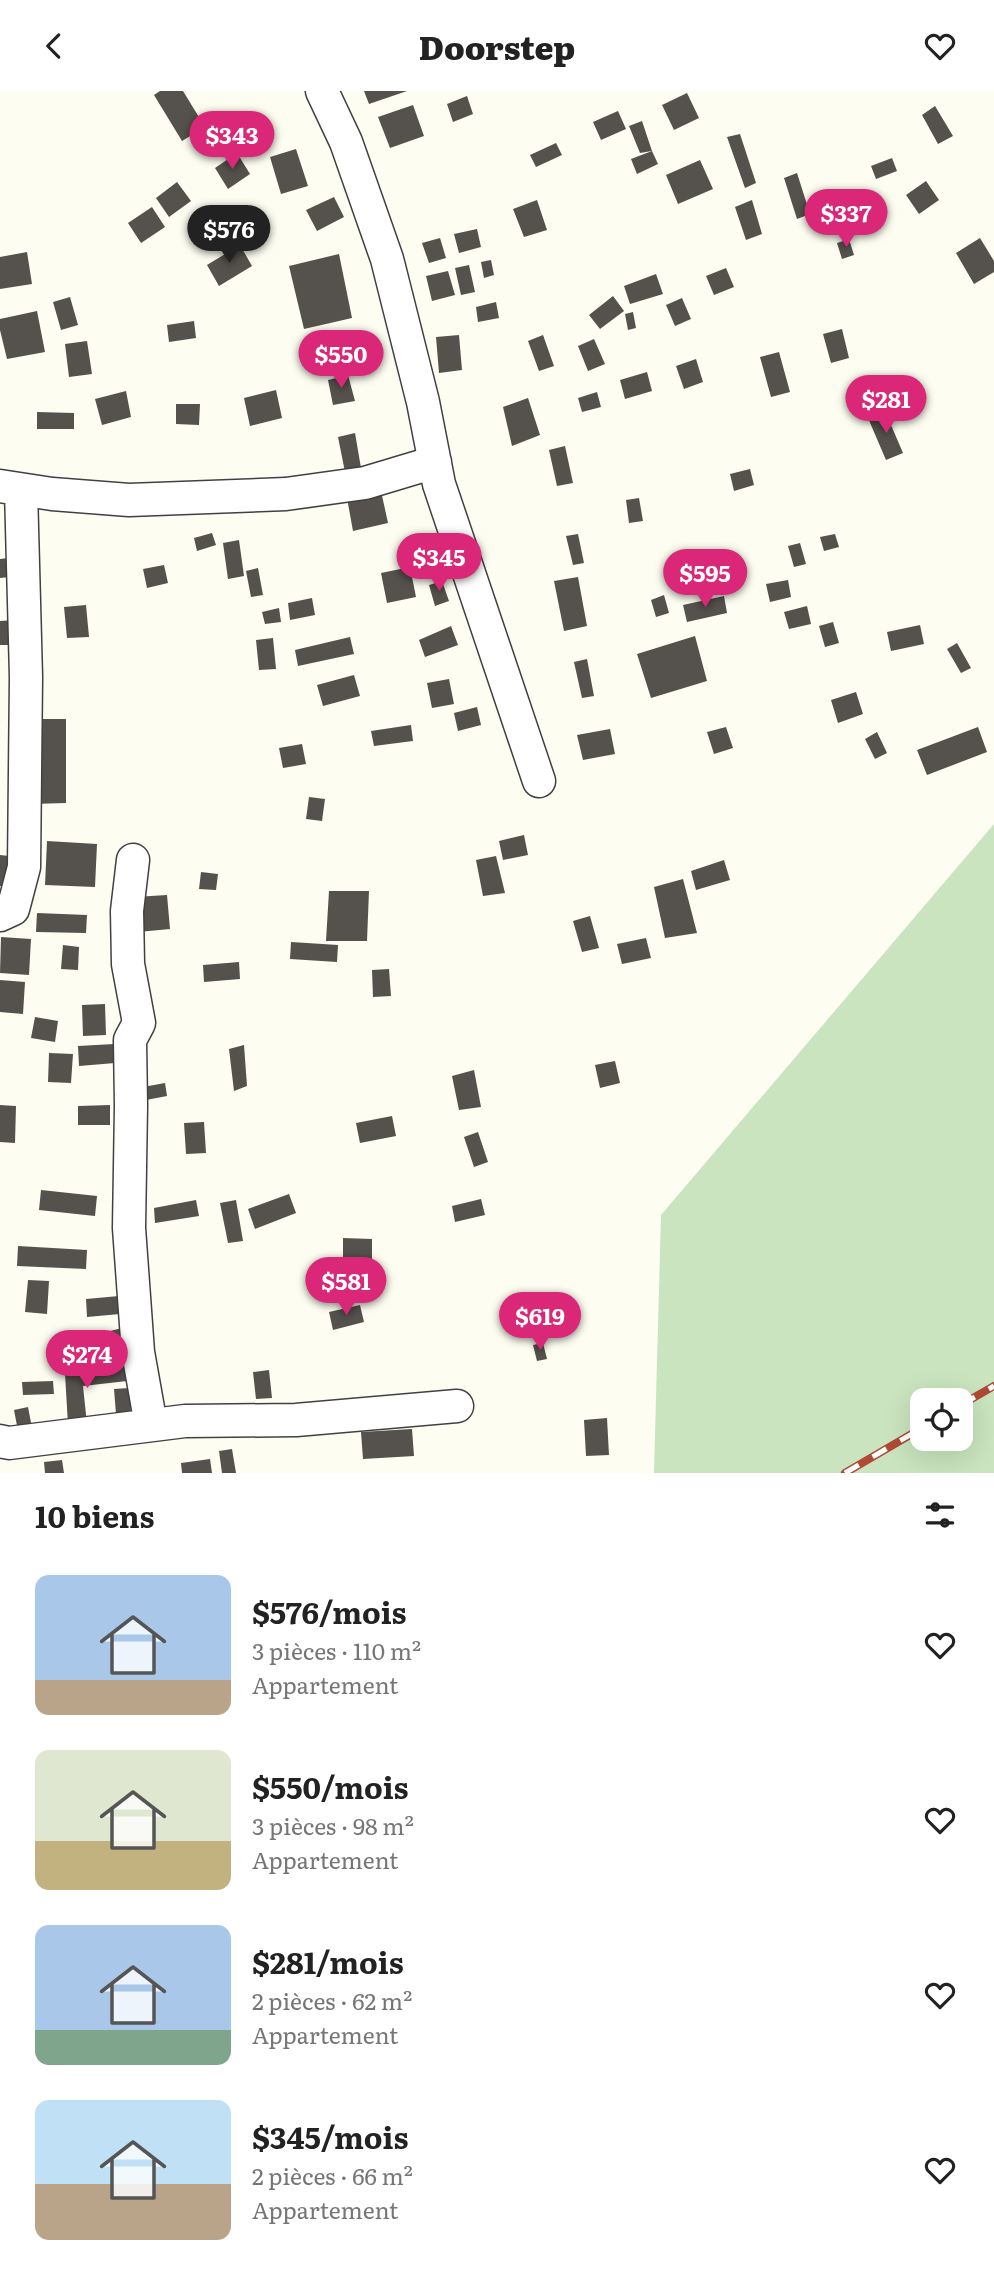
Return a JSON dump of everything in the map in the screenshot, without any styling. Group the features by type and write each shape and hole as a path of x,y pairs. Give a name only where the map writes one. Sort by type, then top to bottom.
{"street":[{"path":"322,91 369,201 414,363 439,484 539,781"},
{"path":"0,915 13,909 24,866 26,677 11,488 129,500 286,494 365,483 435,462"},
{"path":"133,860 127,911 128,964 139,1023 130,1040 129,1228 138,1352 151,1426"},
{"path":"0,1441 9,1443 185,1421 296,1420 457,1406"}],"green space":[{"path":"994,824 994,1473 654,1473 661,1215"}],"building":[{"path":"160,91 183,91 205,127 182,141 154,95"},
{"path":"364,91 407,91 369,104"},
{"path":"687,93 699,118 674,130 662,105"},
{"path":"467,96 473,114 453,122 447,104"},
{"path":"413,105 424,136 390,148 378,117"},
{"path":"935,106 953,136 938,144 922,115"},
{"path":"618,111 626,129 601,140 593,122"},
{"path":"642,121 652,151 640,153 629,126"},
{"path":"740,134 756,183 745,188 727,137"},
{"path":"556,143 562,155 536,167 530,155"},
{"path":"296,149 308,186 281,194 270,157"},
{"path":"652,151 658,164 637,174 631,159"},
{"path":"237,153 250,174 228,189 215,168"},
{"path":"892,158 897,171 876,179 871,166"},
{"path":"700,160 713,189 678,204 666,175"},
{"path":"797,173 810,214 797,219 784,178"},
{"path":"926,181 939,200 919,214 906,195"},
{"path":"177,182 191,201 169,217 156,198"},
{"path":"334,197 344,217 317,231 306,210"},
{"path":"537,200 547,230 524,237 513,209"},
{"path":"752,200 762,234 746,240 735,207"},
{"path":"152,207 165,227 141,243 128,223"},
{"path":"477,229 481,247 459,253 454,234"},
{"path":"440,238 446,258 429,263 422,243"},
{"path":"980,238 994,261 994,272 974,284 956,253"},
{"path":"849,239 854,255 842,259 837,243"},
{"path":"240,245 252,266 219,286 207,265"},
{"path":"27,252 32,284 0,289 0,257"},
{"path":"339,254 352,318 304,329 289,266"},
{"path":"491,260 494,275 484,278 481,262"},
{"path":"469,265 475,292 461,295 455,268"},
{"path":"726,268 734,287 714,295 706,276"},
{"path":"448,271 455,295 432,301 426,276"},
{"path":"656,274 663,294 630,304 624,286"},
{"path":"613,296 624,311 600,329 589,315"},
{"path":"70,297 78,325 61,330 53,302"},
{"path":"682,298 691,319 675,326 666,305"},
{"path":"496,302 499,318 478,322 476,307"},
{"path":"37,311 45,352 7,359 0,319"},
{"path":"633,312 636,328 628,330 625,314"},
{"path":"194,321 196,338 169,342 167,325"},
{"path":"842,329 849,358 831,363 823,334"},
{"path":"459,335 462,370 439,373 436,337"},
{"path":"543,335 554,366 539,371 528,341"},
{"path":"594,339 605,364 588,371 578,346"},
{"path":"338,340 343,358 321,362 317,346"},
{"path":"87,341 92,374 69,377 65,344"},
{"path":"779,352 790,392 771,397 760,357"},
{"path":"696,359 703,382 684,389 676,366"},
{"path":"647,372 652,391 625,399 620,380"},
{"path":"348,375 355,401 333,405 328,380"},
{"path":"276,390 282,418 250,426 244,398"},
{"path":"126,391 131,417 102,425 95,399"},
{"path":"597,392 601,407 582,412 578,398"},
{"path":"528,398 540,435 512,446 503,407"},
{"path":"176,404 200,404 199,425 176,424"},
{"path":"885,411 903,453 886,460 868,418"},
{"path":"37,412 74,413 74,429 37,429"},
{"path":"355,433 361,468 345,472 338,437"},
{"path":"565,446 573,483 557,486 549,450"},
{"path":"750,469 754,485 734,491 730,474"},
{"path":"381,491 388,523 353,531 347,498"},
{"path":"639,498 643,521 629,523 626,500"},
{"path":"212,533 216,545 197,551 194,538"},
{"path":"578,534 584,563 573,565 566,536"},
{"path":"835,534 839,547 824,551 820,537"},
{"path":"239,540 244,576 228,579 223,543"},
{"path":"800,543 806,564 794,567 788,546"},
{"path":"17,557 19,576 0,578 0,559"},
{"path":"164,565 168,583 147,588 143,569"},
{"path":"410,567 416,597 387,603 381,573"},
{"path":"258,568 263,595 251,597 246,571"},
{"path":"578,577 587,626 564,631 554,581"},
{"path":"788,580 791,597 770,602 766,584"},
{"path":"442,581 449,601 435,606 429,585"},
{"path":"664,595 669,613 656,617 651,600"},
{"path":"724,596 727,613 687,622 683,605"},
{"path":"312,598 315,615 290,620 288,603"},
{"path":"86,605 89,637 67,638 64,607"},
{"path":"807,606 811,624 789,629 784,612"},
{"path":"279,608 281,622 265,624 262,612"},
{"path":"15,620 15,645 0,645 0,621"},
{"path":"833,622 839,643 825,647 819,626"},
{"path":"920,625 924,644 891,651 887,632"},
{"path":"451,626 458,645 425,657 419,640"},
{"path":"695,636 707,681 651,698 637,654"},
{"path":"350,637 354,654 298,666 295,650"},
{"path":"273,638 276,669 259,670 256,640"},
{"path":"957,643 971,668 961,673 947,649"},
{"path":"587,659 594,696 582,698 574,662"},
{"path":"354,675 360,696 323,706 317,685"},
{"path":"449,679 454,704 432,708 427,683"},
{"path":"856,692 863,714 838,723 831,700"},
{"path":"477,707 481,725 458,731 454,713"},
{"path":"32,719 66,719 66,803 32,804"},
{"path":"411,725 413,741 374,746 371,731"},
{"path":"726,727 733,748 714,754 707,732"},
{"path":"978,727 987,752 927,775 917,750"},
{"path":"610,729 615,754 583,760 577,735"},
{"path":"877,732 887,753 875,759 865,739"},
{"path":"302,744 306,764 283,768 279,748"},
{"path":"309,797 325,799 322,821 306,819"},
{"path":"524,835 528,855 503,860 499,841"},
{"path":"47,841 97,844 95,887 45,885"},
{"path":"0,855 18,857 14,888 0,886"},
{"path":"496,856 505,893 483,896 476,860"},
{"path":"724,860 730,880 696,890 691,871"},
{"path":"201,872 218,874 216,890 199,889"},
{"path":"683,879 697,933 665,938 654,887"},
{"path":"329,891 369,891 367,941 326,941"},
{"path":"167,895 170,929 138,932 135,897"},
{"path":"37,913 87,915 86,933 36,932"},
{"path":"590,916 599,948 582,952 573,921"},
{"path":"1,937 31,939 29,975 0,973"},
{"path":"646,938 651,958 622,964 617,944"},
{"path":"291,942 338,945 337,962 290,959"},
{"path":"63,945 79,947 78,970 61,969"},
{"path":"239,962 240,979 204,982 203,965"},
{"path":"389,969 391,996 373,997 372,970"},
{"path":"0,980 25,982 23,1014 0,1012"},
{"path":"105,1004 106,1035 83,1036 82,1005"},
{"path":"35,1017 58,1021 55,1042 31,1038"},
{"path":"114,1044 115,1063 79,1066 78,1046"},
{"path":"244,1045 247,1086 234,1091 229,1049"},
{"path":"49,1053 73,1054 71,1083 48,1082"},
{"path":"615,1061 620,1083 600,1088 595,1065"},
{"path":"474,1070 481,1107 459,1110 452,1076"},
{"path":"165,1083 167,1096 146,1100 143,1087"},
{"path":"0,1105 16,1106 15,1143 0,1142"},
{"path":"110,1105 110,1125 78,1125 78,1106"},
{"path":"392,1116 396,1136 360,1143 356,1123"},
{"path":"204,1122 206,1153 186,1154 184,1123"},
{"path":"478,1132 488,1162 474,1167 464,1137"},
{"path":"41,1190 97,1196 95,1216 39,1210"},
{"path":"289,1194 296,1213 255,1229 248,1209"},
{"path":"481,1199 485,1215 455,1222 452,1206"},
{"path":"196,1200 199,1216 155,1223 154,1208"},
{"path":"236,1200 243,1241 228,1243 220,1203"},
{"path":"343,1238 372,1239 372,1270 343,1270"},
{"path":"18,1246 87,1250 86,1269 17,1266"},
{"path":"28,1280 49,1281 47,1314 25,1312"},
{"path":"119,1296 120,1314 87,1317 86,1299"},
{"path":"360,1305 364,1322 333,1330 329,1312"},
{"path":"544,1327 546,1339 535,1340 533,1329"},
{"path":"122,1328 127,1345 114,1348 110,1331"},
{"path":"109,1343 113,1357 81,1363 79,1348"},
{"path":"543,1343 547,1359 537,1361 533,1345"},
{"path":"126,1367 127,1381 83,1386 87,1424 68,1425 65,1374"},
{"path":"269,1370 272,1398 256,1399 253,1372"},
{"path":"53,1381 54,1394 23,1395 22,1382"},
{"path":"129,1388 131,1413 116,1414 114,1389"},
{"path":"28,1407 33,1433 19,1436 14,1410"},
{"path":"607,1418 609,1455 586,1456 584,1420"},
{"path":"412,1429 414,1456 363,1459 361,1432"},
{"path":"232,1449 236,1473 222,1473 219,1451"},
{"path":"210,1459 212,1473 182,1473 181,1463"},
{"path":"62,1460 64,1473 45,1473 44,1462"}],"railway":[{"path":"973,1398 994,1386"},
{"path":"845,1473 910,1435"}]}
